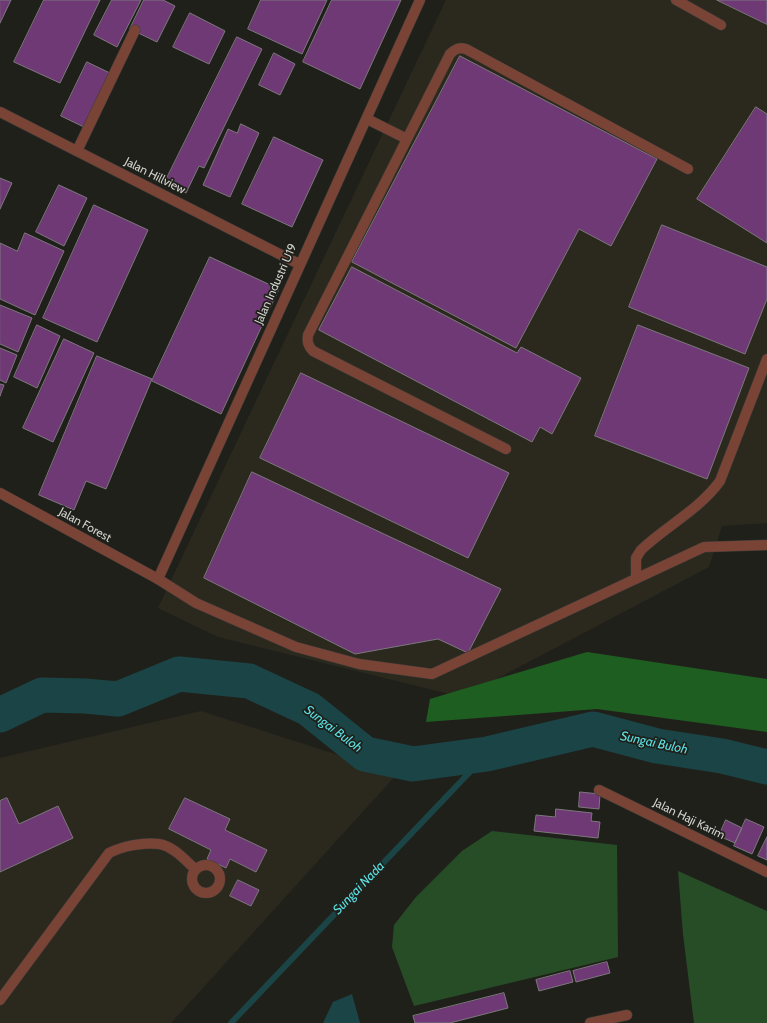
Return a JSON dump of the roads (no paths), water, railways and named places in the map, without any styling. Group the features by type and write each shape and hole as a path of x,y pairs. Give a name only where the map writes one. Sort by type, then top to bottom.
{"street":[{"name":"Jalan Industri U19","path":"158,579 299,264 367,119 420,0"},
{"path":"676,0 721,25"},
{"path":"77,151 135,30"},
{"path":"506,449 313,351 309,347 307,341 308,335 450,54 454,50 460,48 466,49 688,169"},
{"name":"Jalan Hillview","path":"0,112 299,264"},
{"path":"367,119 407,139"},
{"path":"636,579 636,558 641,550 697,506 710,494 720,481 767,359"},
{"name":"Jalan Forest","path":"0,493 158,579 196,603 296,648 360,664 432,674 704,547 767,545"},
{"name":"Jalan Haji Karim","path":"599,790 767,872"},
{"path":"0,1000 109,853 119,848 160,844 180,854 195,869"},
{"path":"590,1023 627,1016"}],"water":[{"path":"352,994 360,1023 323,1023 333,1002"}],"waterway":[{"name":"Sungai Buloh","path":"0,715 42,695 85,696 118,699 179,674 249,681 309,709 365,754 413,764 487,754 593,729 657,746 722,756 767,767"},
{"name":"Sungai Nada","path":"231,1023 487,754"}]}
